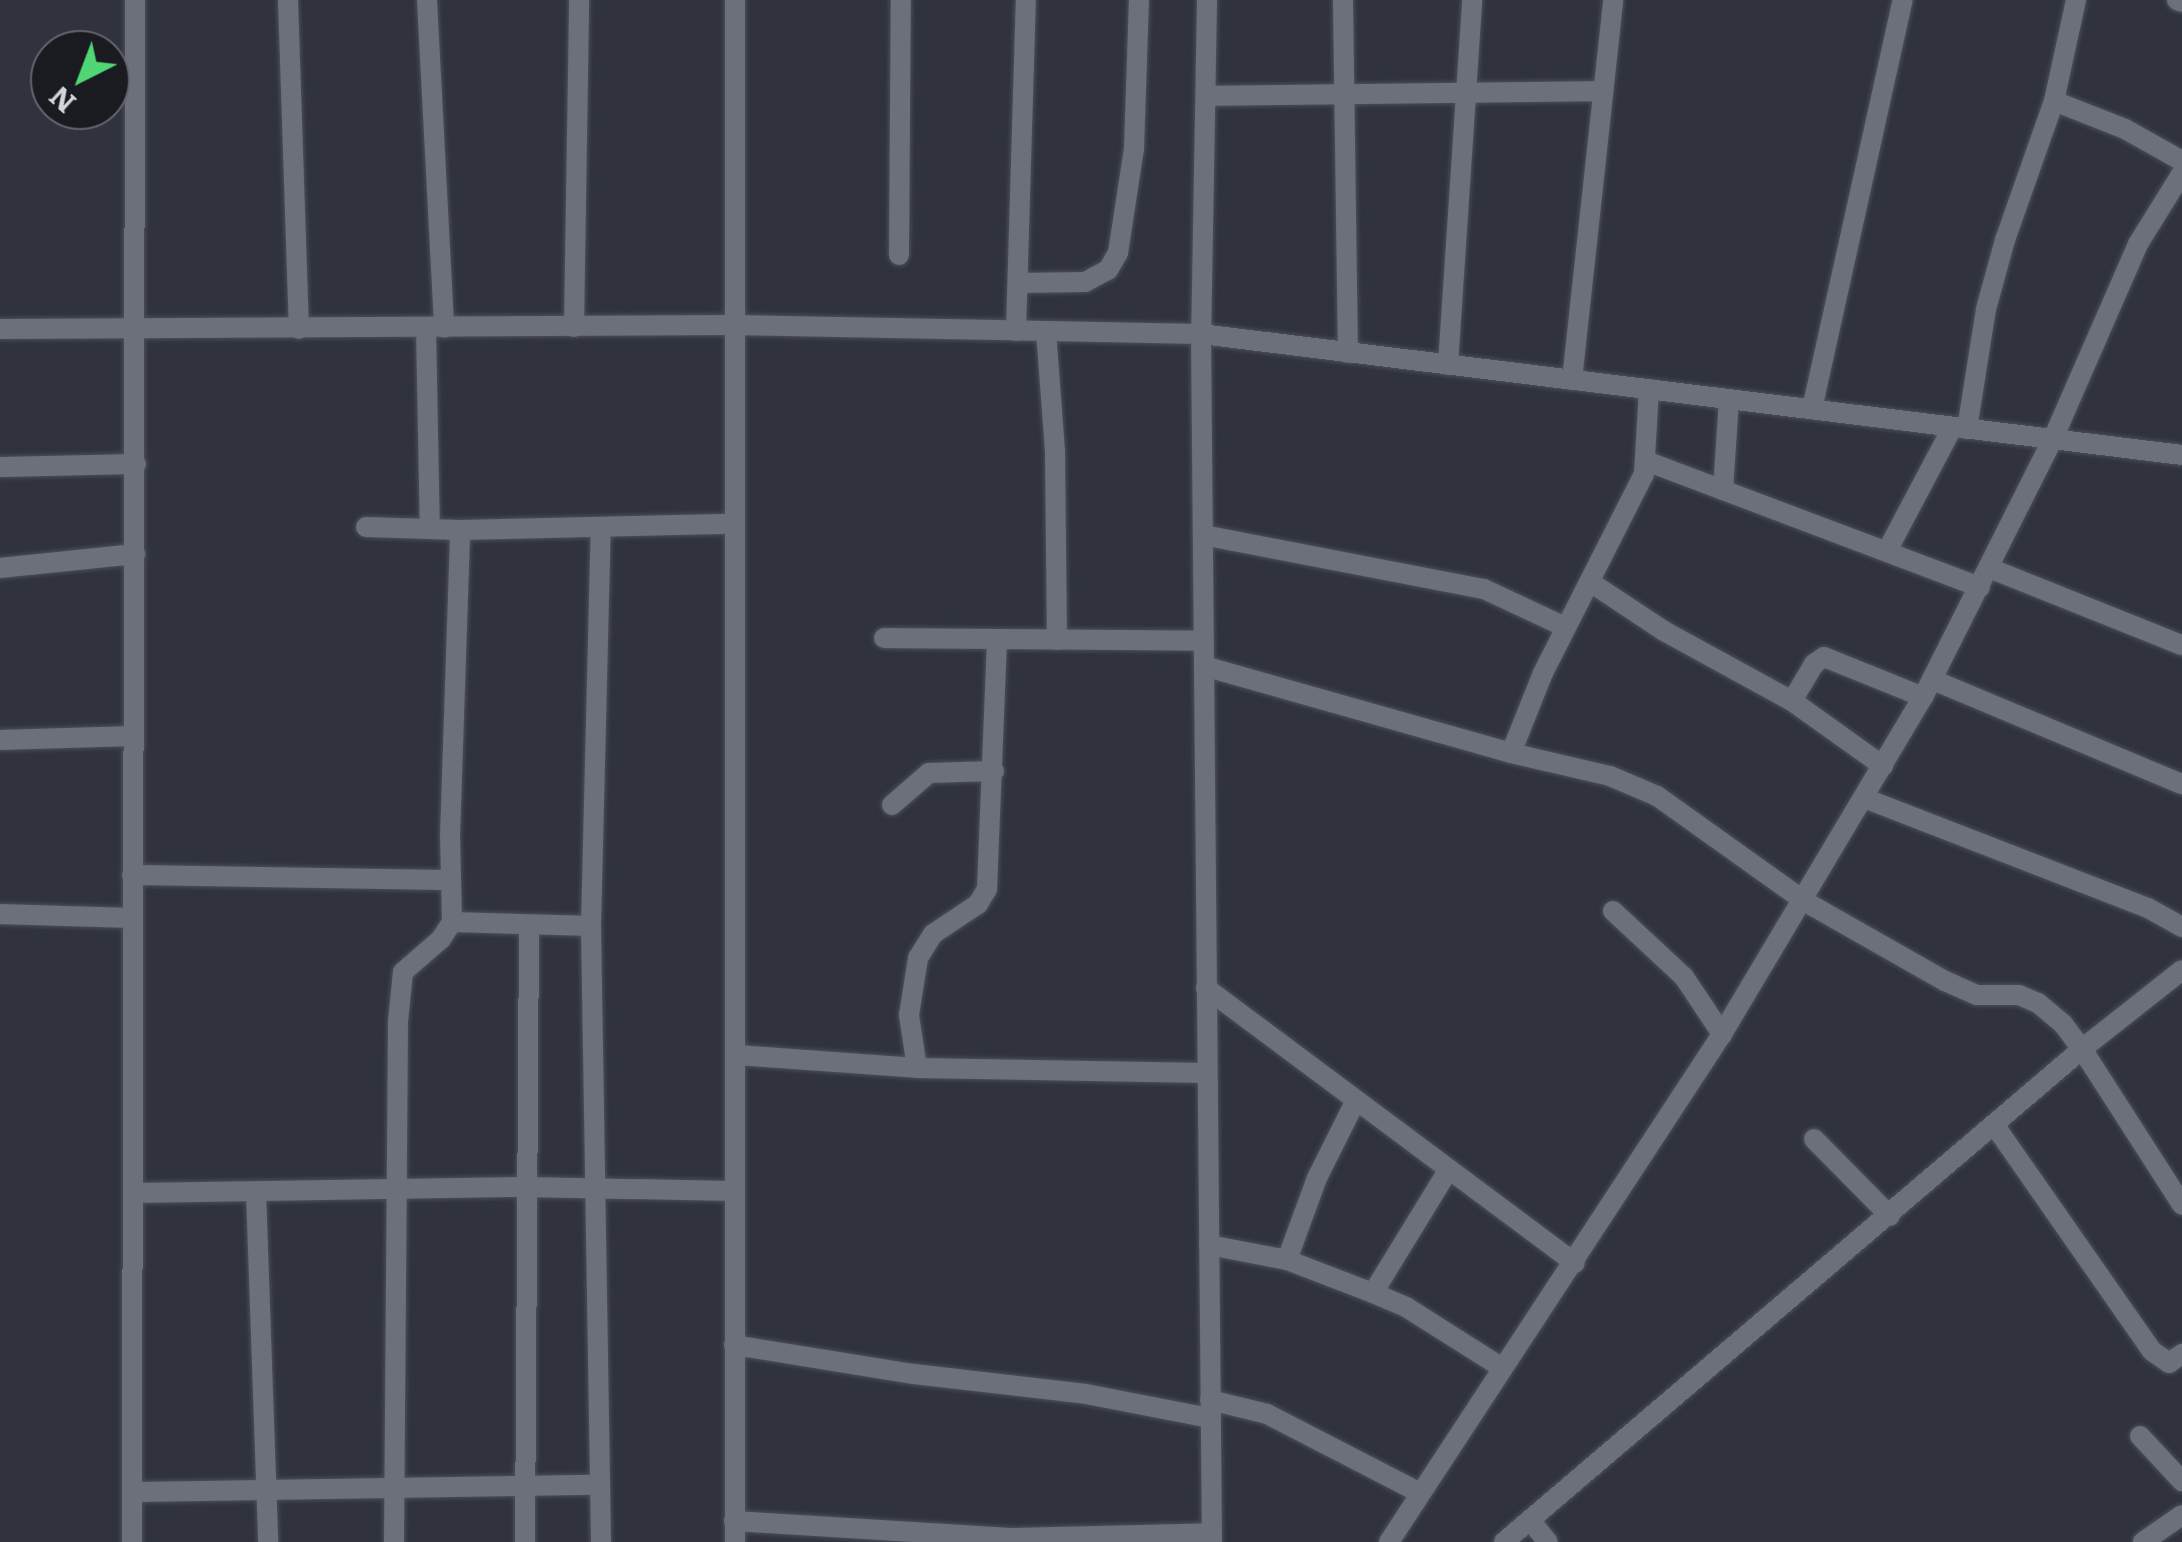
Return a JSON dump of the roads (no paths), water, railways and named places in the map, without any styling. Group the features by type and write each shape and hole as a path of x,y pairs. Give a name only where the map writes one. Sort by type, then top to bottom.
{"street":[{"path":"132,1542 135,0"},
{"path":"288,0 298,329"},
{"path":"427,0 435,328 430,528"},
{"path":"574,327 579,0"},
{"path":"735,0 731,524 737,1054 733,1191 734,1531 1212,1538 1201,334 1206,0"},
{"path":"899,254 901,0"},
{"path":"1016,331 1026,0"},
{"path":"1019,284 1085,282 1108,270 1118,252 1134,150 1139,0"},
{"path":"1343,0 1348,352"},
{"path":"1448,364 1472,0"},
{"path":"1572,380 1612,0"},
{"path":"1812,410 1903,0"},
{"path":"1887,551 1959,428 1995,274 2054,101 2076,0"},
{"path":"1207,96 1344,91 1602,91"},
{"path":"2054,101 2126,129 2182,161"},
{"path":"1389,1542 1722,1034 1883,766 1928,688 2052,441 2138,244 2182,172"},
{"path":"0,329 732,325 1201,334 2182,455"},
{"path":"1046,332 1055,452 1057,640"},
{"path":"1511,753 1522,719 1644,474 1648,390"},
{"path":"1723,490 1729,399"},
{"path":"1646,461 1887,551 1985,577 2182,645"},
{"path":"0,468 136,464"},
{"path":"366,526 460,530 731,524"},
{"path":"600,1542 591,926 601,528"},
{"path":"394,1542 394,1188 401,979 406,967 442,939 452,922 460,530"},
{"path":"1202,534 1484,589 1566,628"},
{"path":"0,568 135,554"},
{"path":"1590,582 1664,631 1792,701 1883,766"},
{"path":"884,638 1203,641"},
{"path":"917,1068 909,1015 918,958 933,934 984,898 994,772 997,639"},
{"path":"1792,701 1814,664 1824,657 1928,688 2182,784"},
{"path":"1204,666 1511,753 1579,767 1657,796 1804,901 1945,981 1978,994 2019,995 2038,1003 2063,1024 2082,1049 2182,1205"},
{"path":"0,740 133,736"},
{"path":"892,805 929,773 994,772"},
{"path":"1864,798 2148,908 2182,927"},
{"path":"132,875 450,880"},
{"path":"1613,911 1684,977 1722,1034"},
{"path":"0,914 131,918"},
{"path":"452,922 591,926"},
{"path":"524,1542 529,926"},
{"path":"1504,1542 2082,1049 2182,970"},
{"path":"1206,988 1575,1263"},
{"path":"737,1054 917,1068 1207,1073"},
{"path":"1287,1260 1317,1178 1356,1100"},
{"path":"1995,1126 2152,1351 2170,1363 2182,1354"},
{"path":"1814,1139 1890,1216"},
{"path":"1372,1293 1449,1170"},
{"path":"135,1193 524,1187 733,1191"},
{"path":"256,1192 268,1542"},
{"path":"1208,1245 1287,1260 1406,1307 1502,1367"},
{"path":"734,1346 914,1374 1266,1414 1420,1494"},
{"path":"2140,1436 2182,1480"},
{"path":"132,1492 600,1485"},
{"path":"2143,1542 2182,1515"},
{"path":"1530,1520 1548,1542"}]}
